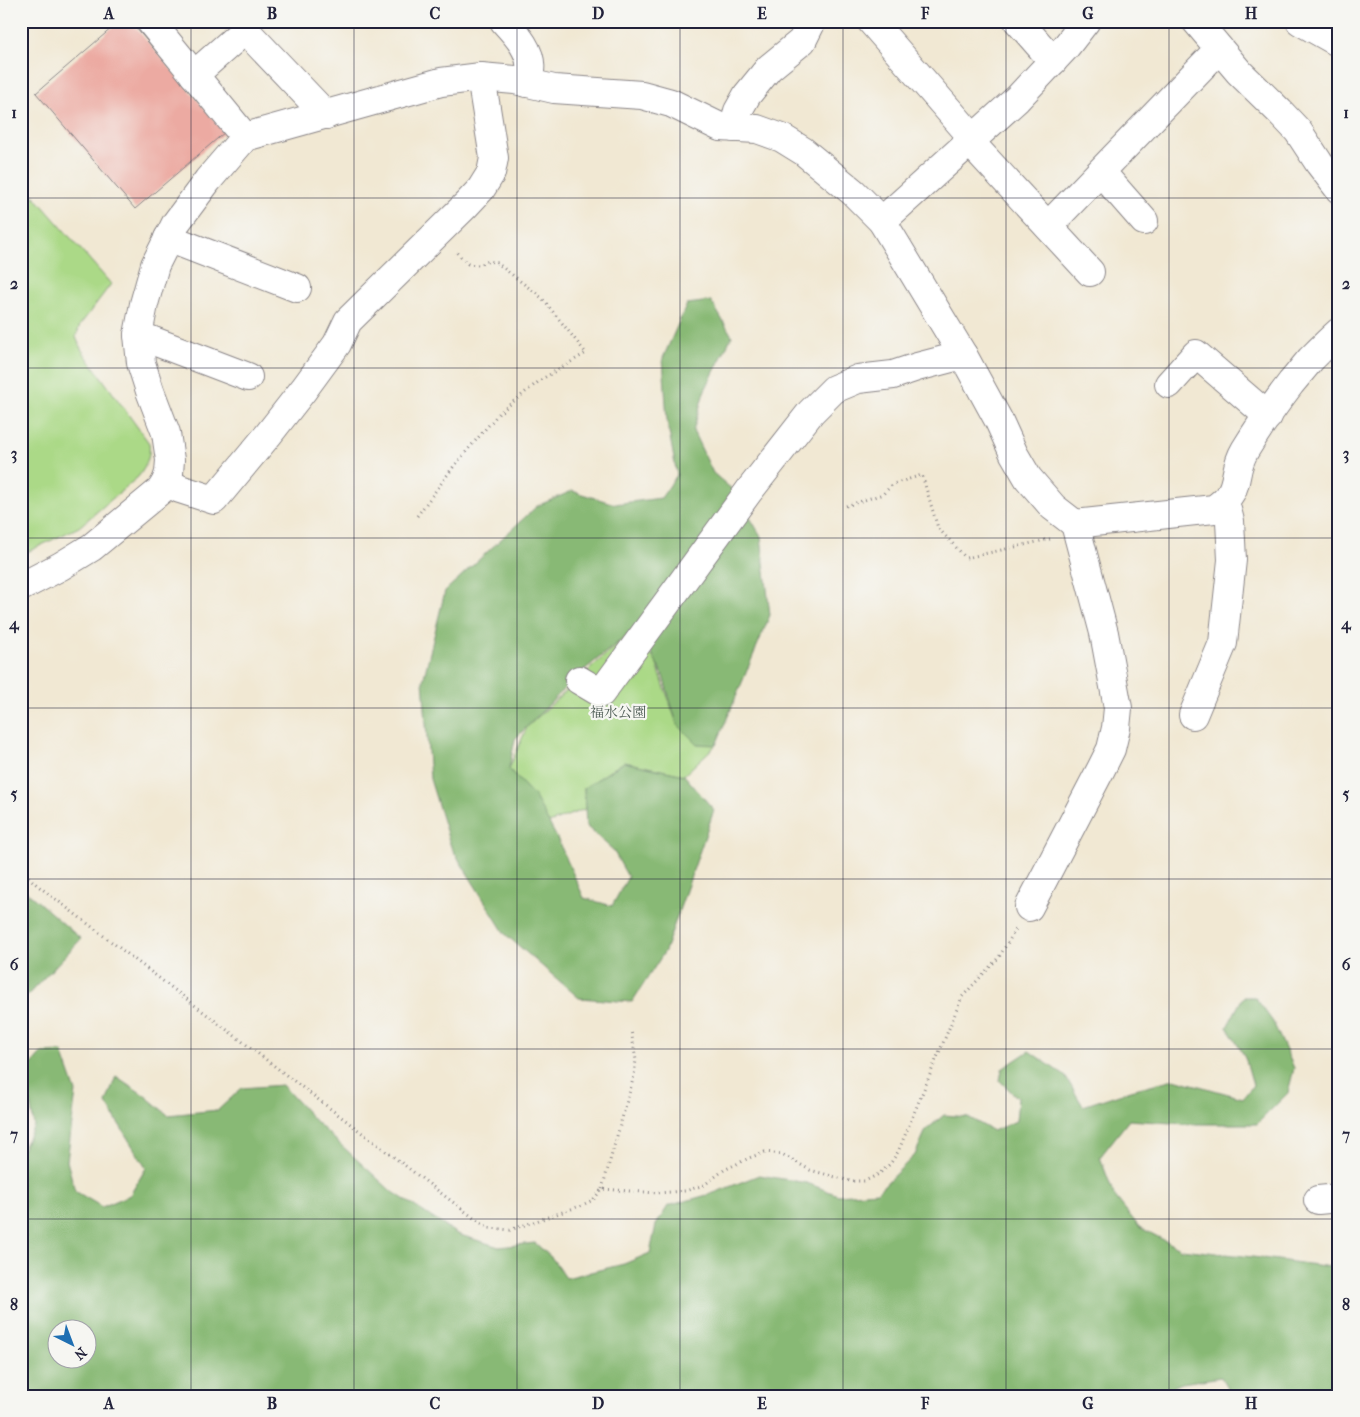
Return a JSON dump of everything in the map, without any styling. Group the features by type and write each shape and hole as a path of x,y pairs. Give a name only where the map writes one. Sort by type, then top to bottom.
{"street":[{"path":"150,21 244,137"},
{"path":"504,21 519,38 529,58 530,70 526,83"},
{"path":"734,128 738,111 747,95 769,68 802,41 812,21"},
{"path":"871,21 971,140 1090,272"},
{"path":"1018,21 1053,61"},
{"path":"882,221 1017,99 1053,61 1086,21"},
{"path":"1196,21 1239,72 1298,131 1319,164 1339,188"},
{"path":"1300,21 1339,43"},
{"path":"194,75 245,30 326,115"},
{"path":"1048,226 1220,48"},
{"path":"166,482 180,489 214,500 304,389 337,344 348,322 480,189 491,173 494,158 481,77"},
{"path":"21,587 92,547 161,490 166,482 170,460 166,433 141,363 138,335 144,304 155,265 176,223 202,187 244,137 441,82 481,77 515,80 554,89 642,96 671,104 720,126 757,129 782,138 803,151 854,192 882,221 963,355 1000,421 1014,454 1028,478 1076,528 1104,633 1118,708 1116,728 1111,749 1102,768 1029,907"},
{"path":"1101,172 1144,221"},
{"path":"168,238 297,288"},
{"path":"1076,528 1214,509 1225,502 1234,489 1237,466 1244,451 1279,400 1310,360 1339,332"},
{"path":"138,335 248,377"},
{"path":"1169,384 1196,354 1268,416"},
{"path":"579,680 601,693 749,491 811,412 834,389 858,379 893,376 917,367 963,355"},
{"path":"1193,715 1223,643 1232,560 1230,521 1225,502"}],"path":[{"path":"417,516 454,466 499,413 542,379 586,353 542,298 497,263 489,261 479,265 468,264 437,234"},
{"path":"846,506 883,494 893,484 922,476 938,528 966,558 1076,528"},
{"path":"21,870 53,897 489,1228 510,1230 580,1206 593,1200 602,1189 634,1076 636,1060 631,1030"},
{"path":"602,1189 657,1193 685,1191 704,1185 724,1170 765,1152 782,1154 810,1170 850,1181 865,1181 879,1174 890,1164 898,1152 962,997 999,957 1029,907"}],"green space":[{"path":"21,181 111,284 80,325 76,337 81,349 149,443 149,452 147,461 138,477 79,527 21,555"},
{"path":"711,301 732,336 704,392 693,431 713,473 734,491 761,536 770,615 716,745 697,744 677,724 663,676 647,643 627,635 578,675 515,739 509,769 535,797 557,838 584,898 612,906 628,877 613,850 586,826 584,788 624,762 684,775 714,810 665,951 632,1002 579,998 505,934 451,847 430,779 423,681 445,591 537,506 572,491 615,504 661,498 677,475 667,421 663,358 687,304"},
{"name":"福水公園","path":"627,635 655,659 677,724 716,745 684,775 624,762 584,788 585,809 549,823 509,769 527,727"},
{"path":"21,887 81,939 21,1002"},
{"path":"1243,997 1255,997 1273,1022 1294,1068 1288,1093 1257,1124 1185,1124 1129,1120 1100,1157 1114,1195 1139,1227 1181,1249 1339,1268 1339,1396 1232,1396 1221,1377 1182,1383 1151,1396 21,1396 21,1152 34,1126 25,1072 42,1053 62,1052 76,1092 67,1161 75,1191 102,1207 130,1195 146,1168 106,1103 116,1076 144,1095 168,1115 218,1110 242,1088 282,1085 317,1123 390,1190 457,1234 499,1247 535,1243 552,1258 566,1278 624,1264 650,1253 656,1225 668,1206 714,1193 759,1175 807,1183 838,1195 877,1192 915,1155 926,1130 944,1115 968,1117 993,1131 1016,1121 1018,1098 1000,1081 1002,1069 1029,1051 1065,1076 1083,1106 1131,1090 1174,1079 1243,1098 1253,1085 1245,1057 1227,1027"}],"building":[{"path":"120,21 130,21 225,132 135,209 36,93"}]}
